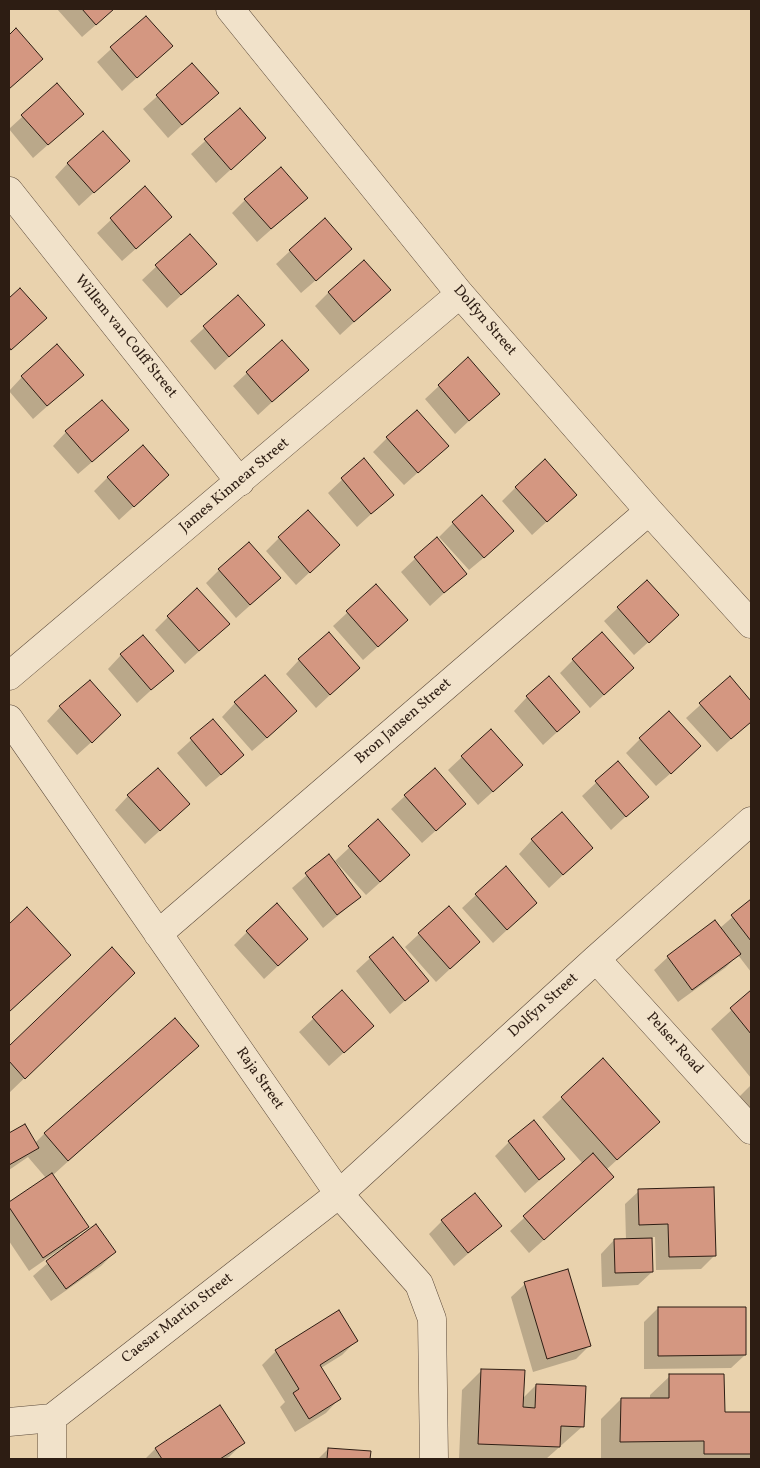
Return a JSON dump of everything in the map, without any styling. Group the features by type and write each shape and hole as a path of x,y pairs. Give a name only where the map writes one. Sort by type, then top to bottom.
{"street":[{"name":"Dolfyn Street","path":"230,9 460,294 649,511 751,624"},
{"name":"Willem van Colff Street","path":"9,191 240,482"},
{"name":"James Kinnear Street","path":"9,676 460,294"},
{"name":"Bron Jansen Street","path":"158,934 649,511"},
{"name":"Raja Street","path":"9,719 339,1194 419,1284 432,1319 434,1459"},
{"name":"Dolfyn Street","path":"339,1194 596,959 751,821"},
{"name":"Pelser Road","path":"596,959 751,1130"},
{"name":"Caesar Martin Street","path":"52,1418 339,1194"},
{"path":"9,1422 52,1418 52,1459"}],"building":[{"path":"82,9 114,9 96,25"},
{"path":"146,16 173,46 137,78 110,47"},
{"path":"16,28 43,59 9,89 9,35"},
{"path":"192,63 219,93 182,125 156,95"},
{"path":"57,83 84,114 48,145 21,115"},
{"path":"240,108 266,138 231,170 204,139"},
{"path":"103,131 130,161 94,193 67,163"},
{"path":"281,167 308,198 271,229 244,199"},
{"path":"145,186 172,217 136,249 110,218"},
{"path":"325,218 352,249 316,281 289,250"},
{"path":"190,234 217,264 181,295 155,265"},
{"path":"364,260 391,290 354,322 328,292"},
{"path":"20,288 47,318 11,350 9,347 9,298"},
{"path":"238,295 265,325 229,357 203,326"},
{"path":"282,340 309,370 272,402 246,372"},
{"path":"57,344 84,375 47,406 21,376"},
{"path":"468,357 500,394 469,421 438,385"},
{"path":"102,400 129,430 92,462 65,431"},
{"path":"417,410 449,446 418,473 386,437"},
{"path":"143,445 169,475 134,507 107,477"},
{"path":"364,458 394,495 371,514 341,478"},
{"path":"545,459 577,495 547,522 515,487"},
{"path":"482,495 514,531 484,558 452,522"},
{"path":"308,510 340,545 310,573 278,537"},
{"path":"437,537 467,574 444,593 414,557"},
{"path":"249,542 281,578 250,605 218,569"},
{"path":"647,580 679,615 649,643 617,607"},
{"path":"376,584 408,620 378,647 346,611"},
{"path":"197,588 230,624 199,651 167,616"},
{"path":"329,632 360,668 330,695 298,659"},
{"path":"602,632 634,668 604,695 572,659"},
{"path":"143,635 174,671 151,690 120,654"},
{"path":"265,675 297,711 267,738 234,702"},
{"path":"549,676 580,712 557,732 526,696"},
{"path":"730,676 751,701 751,722 731,739 699,703"},
{"path":"90,680 121,715 92,743 59,706"},
{"path":"669,711 701,746 671,774 639,738"},
{"path":"213,719 244,755 221,775 190,738"},
{"path":"491,729 523,765 493,792 461,756"},
{"path":"618,761 649,797 626,817 595,781"},
{"path":"158,768 190,804 160,831 127,795"},
{"path":"435,768 466,804 436,831 404,795"},
{"path":"562,812 593,848 563,875 531,839"},
{"path":"378,819 410,855 380,882 348,846"},
{"path":"329,854 361,897 337,915 305,873"},
{"path":"506,866 537,903 507,930 475,894"},
{"path":"751,899 751,941 731,915"},
{"path":"277,903 308,939 278,966 246,931"},
{"path":"449,906 480,942 450,969 418,933"},
{"path":"27,907 71,955 9,1012 9,924"},
{"path":"715,920 741,954 692,990 667,956"},
{"path":"393,937 429,981 405,1001 369,957"},
{"path":"112,947 135,973 25,1079 9,1061 9,1046"},
{"path":"342,990 374,1026 344,1053 312,1017"},
{"path":"751,990 751,1034 730,1008"},
{"path":"175,1018 199,1046 68,1161 44,1133"},
{"path":"603,1058 660,1122 617,1160 561,1097"},
{"path":"534,1120 565,1159 539,1180 508,1141"},
{"path":"25,1124 39,1148 9,1165 9,1133"},
{"path":"593,1153 614,1177 544,1240 523,1216"},
{"path":"52,1173 89,1227 43,1258 9,1207 9,1202"},
{"path":"714,1187 716,1256 669,1257 668,1224 639,1225 638,1189"},
{"path":"475,1193 502,1226 468,1253 441,1220"},
{"path":"96,1224 116,1252 66,1289 46,1261"},
{"path":"652,1238 653,1272 615,1273 614,1239"},
{"path":"568,1269 591,1346 547,1359 524,1282"},
{"path":"658,1307 746,1307 746,1355 658,1356"},
{"path":"339,1310 358,1341 320,1365 341,1399 309,1419 293,1393 299,1389 275,1350"},
{"path":"481,1369 525,1370 523,1407 535,1408 536,1384 586,1386 584,1427 561,1426 560,1447 478,1444"},
{"path":"669,1374 724,1374 725,1412 751,1412 751,1454 704,1454 704,1441 620,1442 621,1398 669,1398"},
{"path":"220,1405 245,1443 220,1459 162,1459 155,1448"},
{"path":"328,1448 371,1451 370,1459 327,1459"}]}
